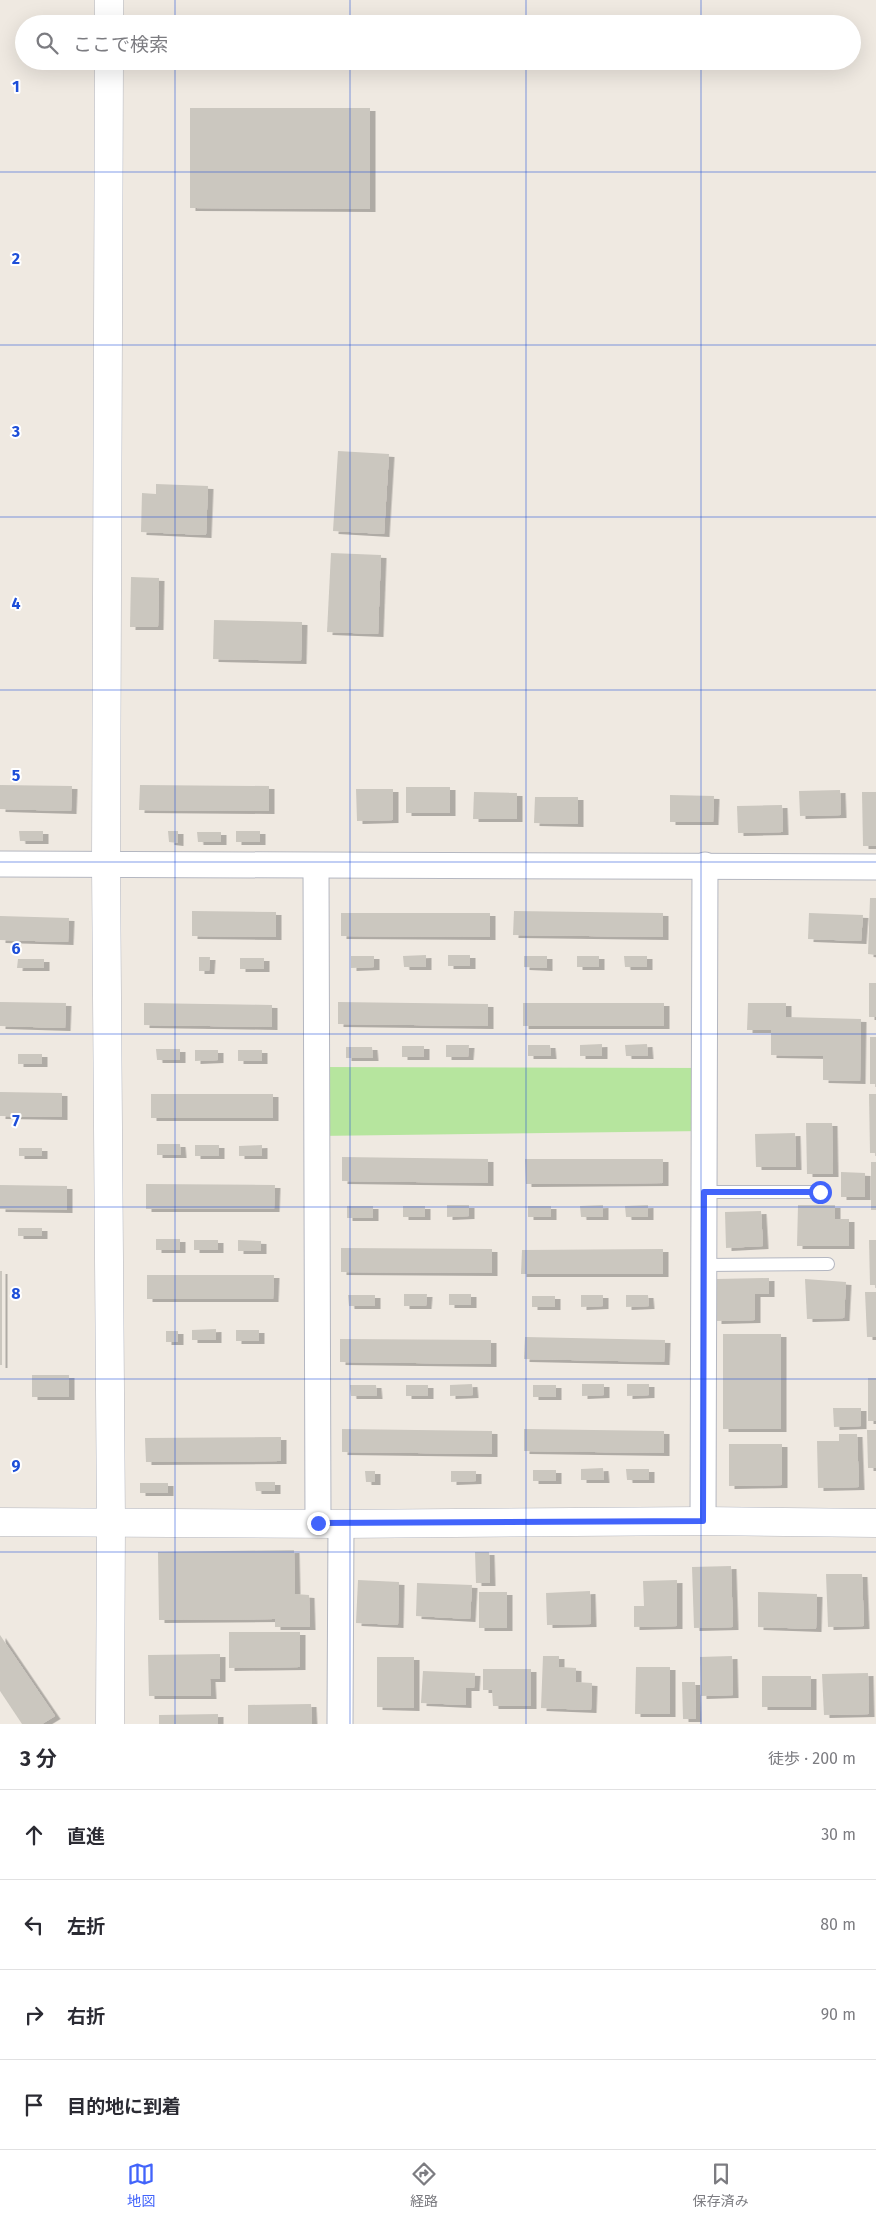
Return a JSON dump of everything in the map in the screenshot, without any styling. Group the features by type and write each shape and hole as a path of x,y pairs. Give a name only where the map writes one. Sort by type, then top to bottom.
{"street":[{"path":"110,0 110,15"},
{"path":"109,70 106,864 111,1522 110,1724"},
{"path":"0,864 876,867"},
{"path":"703,1521 705,865"},
{"path":"316,866 330,1523 340,1724"},
{"path":"0,1522 703,1521 876,1523"}],"lane":[{"path":"704,1192 820,1192"},
{"path":"704,1265 828,1264"}],"green space":[{"path":"316,1067 705,1068 704,1131 317,1136"}],"building":[{"path":"190,108 370,108 370,209 190,208"},
{"path":"338,451 389,454 384,534 333,531"},
{"path":"156,484 208,486 206,535 141,532 142,493 156,494"},
{"path":"331,553 381,555 378,634 327,632"},
{"path":"131,577 159,578 158,627 130,627"},
{"path":"214,620 302,622 301,661 213,659"},
{"path":"0,785 72,786 71,811 0,809"},
{"path":"140,785 269,786 269,811 139,810"},
{"path":"406,787 450,787 450,813 406,813"},
{"path":"356,789 393,789 393,820 357,821"},
{"path":"840,790 841,815 800,816 799,791"},
{"path":"474,792 517,793 517,819 473,819"},
{"path":"862,792 876,792 876,846 863,846"},
{"path":"670,795 714,796 713,822 670,822"},
{"path":"535,797 578,797 578,824 534,823"},
{"path":"782,805 783,832 738,833 737,806"},
{"path":"19,831 43,831 43,841 20,841"},
{"path":"168,831 178,831 178,843 169,842"},
{"path":"236,831 260,831 260,842 236,842"},
{"path":"197,832 221,832 221,842 198,842"},
{"path":"870,898 876,898 876,955 868,954"},
{"path":"192,911 276,912 276,937 192,936"},
{"path":"514,911 663,913 663,937 513,935"},
{"path":"341,913 490,913 490,937 341,936"},
{"path":"809,913 863,915 861,941 808,939"},
{"path":"0,916 69,918 68,942 0,940"},
{"path":"426,955 426,967 404,967 403,956"},
{"path":"448,955 470,955 470,966 448,966"},
{"path":"351,956 374,956 374,967 351,968"},
{"path":"524,956 547,956 547,968 524,967"},
{"path":"577,956 599,956 599,967 577,967"},
{"path":"624,956 647,956 647,967 625,967"},
{"path":"199,957 210,957 209,971 199,971"},
{"path":"240,958 264,958 264,969 240,969"},
{"path":"18,959 44,959 44,968 17,968"},
{"path":"869,983 876,983 876,1017 869,1017"},
{"path":"0,1002 66,1003 65,1028 0,1026"},
{"path":"338,1002 488,1004 488,1026 338,1024"},
{"path":"144,1003 272,1005 272,1027 144,1025"},
{"path":"523,1003 664,1003 664,1026 523,1026"},
{"path":"748,1003 786,1003 786,1017 861,1019 860,1081 823,1080 823,1056 771,1055 771,1030 747,1030"},
{"path":"870,1037 876,1037 876,1084 870,1084"},
{"path":"602,1044 602,1056 580,1056 580,1045"},
{"path":"647,1044 648,1056 626,1056 625,1045"},
{"path":"446,1045 469,1045 468,1057 446,1057"},
{"path":"528,1045 550,1045 551,1056 528,1056"},
{"path":"402,1046 424,1046 424,1057 402,1057"},
{"path":"346,1047 372,1047 373,1058 346,1058"},
{"path":"156,1049 180,1049 180,1060 157,1060"},
{"path":"195,1050 218,1050 218,1060 195,1061"},
{"path":"238,1050 262,1050 262,1061 238,1061"},
{"path":"18,1054 42,1054 42,1064 18,1064"},
{"path":"0,1092 62,1093 62,1117 0,1116"},
{"path":"151,1094 273,1094 273,1118 151,1118"},
{"path":"869,1094 876,1094 876,1153 870,1153"},
{"path":"806,1123 832,1123 833,1174 807,1174"},
{"path":"795,1133 796,1167 756,1167 755,1134"},
{"path":"157,1144 180,1144 181,1155 157,1155"},
{"path":"195,1145 219,1145 219,1156 195,1156"},
{"path":"262,1145 262,1156 239,1156 239,1146"},
{"path":"19,1148 42,1148 42,1156 19,1156"},
{"path":"342,1157 488,1159 488,1183 342,1181"},
{"path":"525,1159 663,1159 663,1183 526,1184"},
{"path":"871,1162 876,1162 876,1210 871,1210"},
{"path":"841,1172 865,1173 865,1197 841,1197"},
{"path":"146,1184 275,1185 274,1209 146,1209"},
{"path":"0,1185 67,1186 67,1210 0,1209"},
{"path":"447,1205 469,1205 469,1216 447,1217"},
{"path":"603,1205 603,1217 581,1217 580,1206"},
{"path":"648,1205 648,1217 626,1217 625,1206"},
{"path":"798,1205 835,1205 835,1219 849,1219 849,1246 797,1246"},
{"path":"347,1206 373,1206 373,1218 347,1218"},
{"path":"403,1206 425,1206 425,1217 403,1217"},
{"path":"528,1206 551,1206 551,1217 528,1217"},
{"path":"761,1211 763,1246 726,1248 725,1212"},
{"path":"18,1228 42,1228 42,1236 18,1236"},
{"path":"156,1239 180,1239 180,1250 156,1250"},
{"path":"194,1240 218,1240 218,1250 194,1250"},
{"path":"238,1240 261,1241 261,1251 238,1251"},
{"path":"869,1240 876,1240 876,1285 870,1285"},
{"path":"341,1248 492,1249 492,1273 341,1272"},
{"path":"663,1249 663,1274 521,1274 522,1250"},
{"path":"0,1271 2,1271 2,1365 0,1365"},
{"path":"147,1275 274,1275 273,1299 147,1299"},
{"path":"769,1278 769,1294 755,1294 755,1320 716,1321 716,1279"},
{"path":"805,1279 846,1282 844,1318 807,1319"},
{"path":"865,1292 876,1292 876,1337 867,1337"},
{"path":"404,1294 427,1294 426,1306 404,1306"},
{"path":"449,1294 471,1294 471,1305 449,1305"},
{"path":"348,1295 375,1295 375,1306 349,1306"},
{"path":"581,1295 603,1295 603,1306 581,1307"},
{"path":"626,1295 648,1295 649,1306 626,1307"},
{"path":"532,1296 555,1296 555,1307 532,1307"},
{"path":"216,1329 216,1340 192,1340 192,1330"},
{"path":"236,1330 259,1330 259,1341 236,1341"},
{"path":"166,1331 178,1331 178,1342 166,1342"},
{"path":"723,1334 781,1334 781,1429 723,1429"},
{"path":"525,1337 665,1340 664,1362 524,1359"},
{"path":"340,1339 491,1340 491,1364 340,1362"},
{"path":"32,1375 69,1375 69,1397 32,1397"},
{"path":"868,1378 876,1378 876,1421 868,1421"},
{"path":"472,1384 473,1395 450,1396 450,1385"},
{"path":"582,1384 604,1384 604,1395 582,1396"},
{"path":"627,1384 649,1384 649,1395 627,1396"},
{"path":"350,1385 376,1385 377,1396 351,1396"},
{"path":"406,1385 428,1385 428,1396 406,1396"},
{"path":"533,1385 556,1385 556,1397 533,1397"},
{"path":"833,1408 861,1408 861,1426 834,1427"},
{"path":"342,1429 492,1431 492,1454 342,1452"},
{"path":"524,1429 664,1431 664,1453 524,1451"},
{"path":"867,1430 876,1430 876,1468 868,1468"},
{"path":"839,1434 857,1434 859,1487 818,1488 817,1441 839,1441"},
{"path":"281,1437 281,1461 146,1462 145,1438"},
{"path":"729,1444 782,1444 782,1485 729,1486"},
{"path":"603,1468 604,1480 581,1480 581,1469"},
{"path":"626,1469 649,1469 649,1480 627,1480"},
{"path":"533,1470 556,1470 556,1481 533,1481"},
{"path":"365,1471 375,1471 375,1482 366,1482"},
{"path":"451,1471 476,1471 476,1481 451,1482"},
{"path":"255,1482 275,1482 275,1491 256,1491"},
{"path":"140,1483 168,1483 168,1493 140,1493"},
{"path":"294,1550 295,1594 309,1595 310,1627 275,1627 275,1619 159,1620 158,1552"},
{"path":"475,1552 489,1552 490,1583 476,1583"},
{"path":"731,1566 733,1627 694,1628 692,1567"},
{"path":"826,1574 862,1574 864,1626 828,1627"},
{"path":"358,1580 399,1582 398,1625 356,1623"},
{"path":"677,1580 677,1626 634,1627 634,1606 644,1606 643,1581"},
{"path":"417,1583 472,1585 470,1619 416,1616"},
{"path":"590,1591 591,1624 547,1625 546,1593"},
{"path":"479,1592 507,1592 507,1628 479,1628"},
{"path":"758,1592 817,1594 816,1629 758,1627"},
{"path":"229,1632 300,1632 300,1667 229,1668"},
{"path":"0,1635 55,1716 42,1724 22,1724 0,1691"},
{"path":"220,1654 220,1679 210,1679 211,1696 149,1696 148,1655"},
{"path":"543,1656 559,1656 559,1667 576,1668 576,1682 592,1683 591,1710 541,1708"},
{"path":"732,1656 733,1695 701,1696 700,1657"},
{"path":"377,1657 414,1657 414,1708 377,1707"},
{"path":"636,1667 670,1667 670,1714 635,1714"},
{"path":"483,1669 531,1669 531,1706 493,1706 492,1690 483,1690"},
{"path":"423,1671 475,1673 474,1688 466,1688 466,1705 421,1703"},
{"path":"868,1673 869,1714 824,1715 822,1674"},
{"path":"762,1676 811,1676 811,1707 762,1707"},
{"path":"682,1682 695,1682 696,1719 683,1719"},
{"path":"311,1704 312,1724 248,1724 248,1705"},
{"path":"218,1714 218,1724 159,1724 159,1715"}],"route":[{"path":"318,1523 703,1521 704,1192 820,1192"}]}
